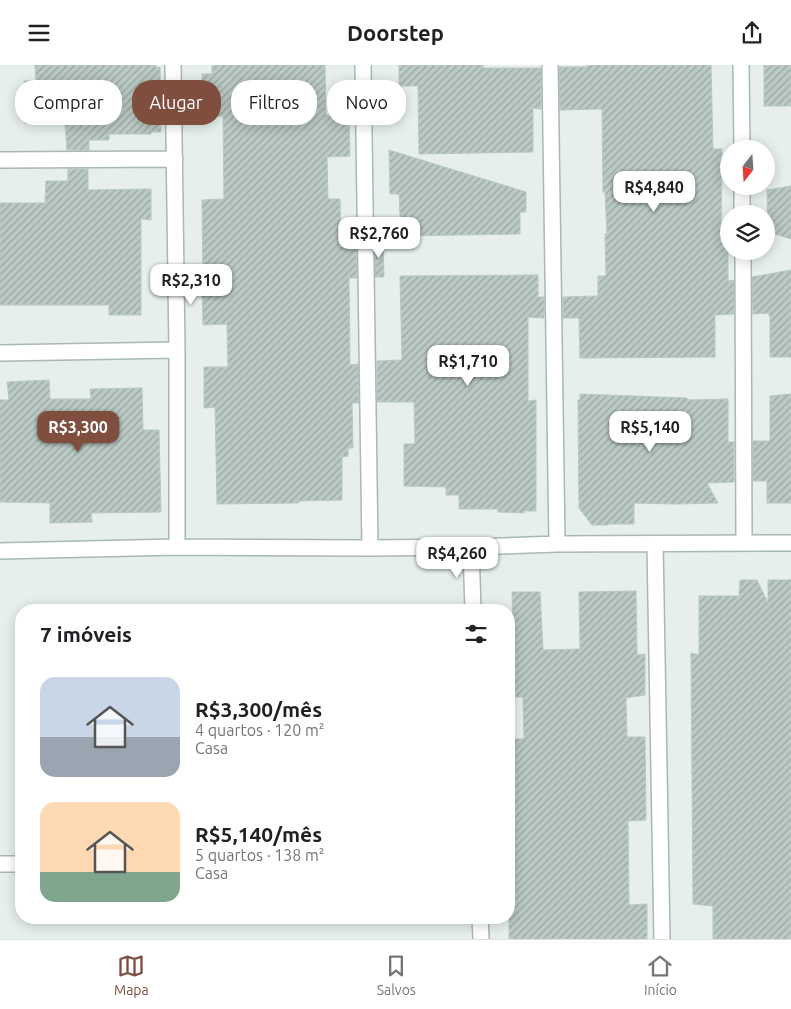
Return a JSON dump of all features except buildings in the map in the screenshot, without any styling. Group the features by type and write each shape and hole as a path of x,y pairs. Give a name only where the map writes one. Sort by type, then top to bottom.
{"street":[{"path":"174,65 177,547"},
{"path":"363,65 370,548"},
{"path":"550,65 557,544"},
{"path":"742,65 742,140"},
{"path":"0,161 175,159"},
{"path":"742,260 744,543"},
{"path":"0,353 177,350"},
{"path":"0,551 177,547 370,548 557,544 791,543"},
{"path":"655,544 662,939"},
{"path":"471,547 473,604"},
{"path":"0,864 15,864"},
{"path":"480,924 480,939"}]}
